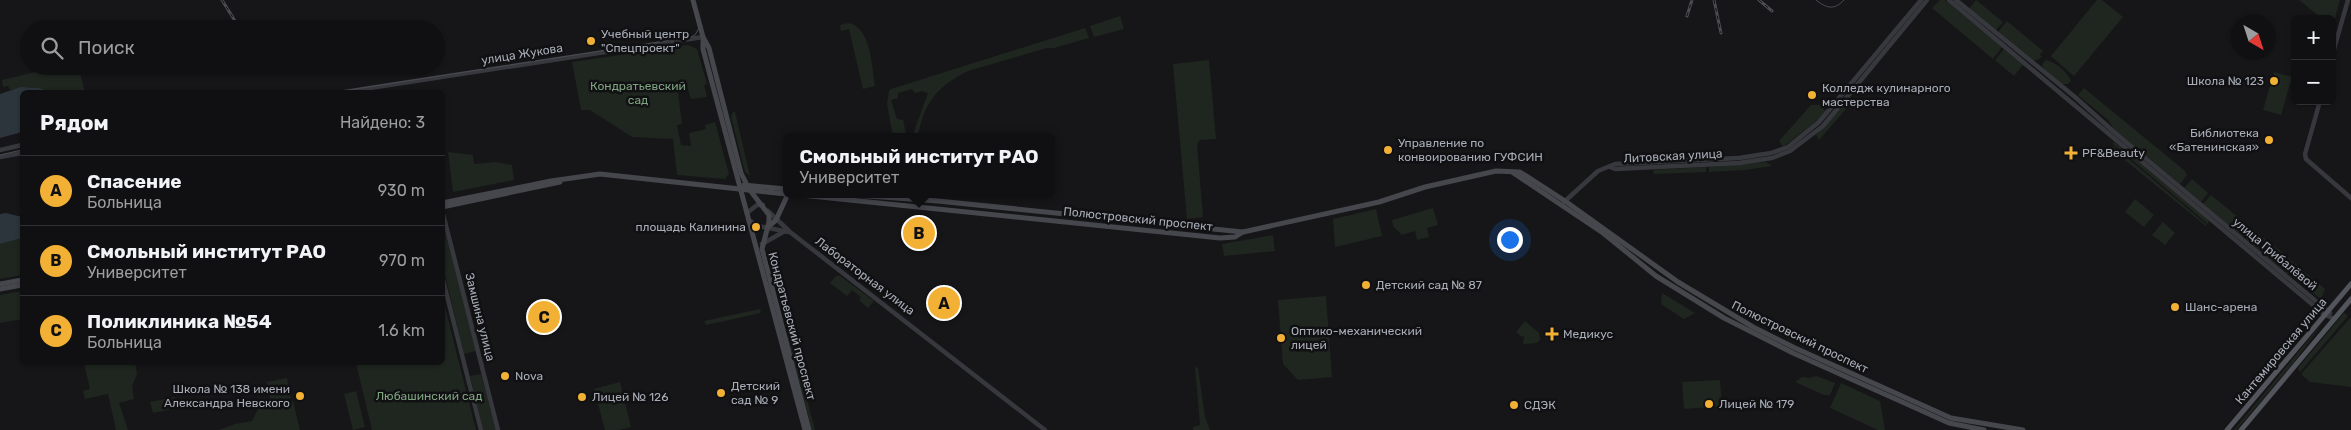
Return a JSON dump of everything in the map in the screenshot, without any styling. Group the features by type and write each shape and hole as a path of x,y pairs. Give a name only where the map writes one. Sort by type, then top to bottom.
{"main road":[{"path":"694,0 703,37 703,49 749,219"},
{"path":"703,37 709,48 741,173 748,187 766,208 770,218 768,228"},
{"name":"Полюстровский проспект","path":"896,198 1243,232 1398,197 1416,190 1496,171 1512,172 1563,203 1706,300 1795,348 1951,418 2023,430"},
{"name":"Полюстровский проспект","path":"445,201 551,181 600,174 739,187 783,189"},
{"name":"Полюстровский проспект","path":"445,207 552,185 565,180"},
{"name":"Полюстровский проспект","path":"748,187 783,193"},
{"path":"768,228 776,220 787,198"},
{"name":"Полюстровский проспект","path":"832,198 1220,238 1235,237 1243,232"},
{"path":"938,201 938,208"},
{"name":"Полюстровский проспект","path":"1563,203 1608,236 1656,276 1724,318 1793,353 1949,423 1984,430"},
{"name":"Кондратьевский проспект","path":"749,219 805,430"},
{"path":"1131,221 1131,228"},
{"name":"Кондратьевский проспект","path":"768,228 762,249 809,430"},
{"path":"0,284 20,280"},
{"path":"0,289 20,284"},
{"name":"Кантемировская улица","path":"2227,430 2351,284"},
{"name":"Кантемировская улица","path":"2241,430 2351,299"}],"street":[{"name":"Литовская улица","path":"1610,167 1615,164 1739,158 1771,153 1788,147 1819,122 1921,0"},
{"name":"Литовская улица","path":"1610,167 1615,169 1739,163 1767,159 1790,151 1822,126 1927,0"},
{"name":"улица Грибалёвой","path":"1949,0 2327,313"},
{"name":"улица Грибалёвой","path":"1956,0 2075,97 2334,319"},
{"path":"2336,42 2348,0"},
{"name":"улица Жукова","path":"357,90 703,37"},
{"path":"2319,105 2305,154 2306,159 2351,198"},
{"path":"0,150 20,145"},
{"path":"0,157 20,153"},
{"path":"1563,203 1598,171 1610,167"},
{"path":"747,212 757,205 766,208 776,220"},
{"path":"749,219 758,226 768,228"},
{"name":"Замшина улица","path":"445,220 498,430"},
{"name":"Лабораторная улица","path":"776,220 788,232 868,291 1045,430"},
{"name":"Лабораторная улица","path":"768,228 788,232"},
{"path":"762,244 788,232"},
{"path":"445,288 481,430"}],"green space":[{"path":"1940,0 1945,0 2002,47 1993,59 1932,8"},
{"path":"1976,0 2003,22 1996,30 1969,9"},
{"path":"2097,0 2102,0 2123,17 2074,76 2051,56"},
{"path":"2299,0 2340,0 2336,15 2318,15"},
{"path":"1120,16 1124,29 1094,37 1090,26"},
{"path":"2007,21 2043,51 2040,54 2042,57 2032,60 1998,32"},
{"path":"848,23 856,26 866,40 875,86 863,89 849,29 841,31 840,25"},
{"path":"1085,28 1089,38 968,71 957,77 940,90 928,105 919,133 913,133 928,93 922,91 915,93 912,89 898,93 898,98 891,100 897,119 903,120 906,133 892,133 887,104 891,89"},
{"name":"Кондратьевский сад","path":"688,45 697,49 707,84 704,85 707,97 691,99 688,89 678,93 682,124 677,125 681,145 691,146 689,133 706,129 705,125 715,122 729,174 725,179 677,175 673,139 632,137 590,110 581,110 572,62"},
{"path":"2004,49 2023,65 2014,76 1995,60"},
{"path":"1209,60 1216,139 1200,140 1197,144 1203,217 1187,219 1173,64"},
{"path":"2045,60 2060,68 2071,81 2068,84 2062,84 2044,69 2042,65"},
{"path":"2274,72 2291,77 2281,115 2263,110"},
{"path":"23,75 80,75 84,90 42,90 28,87 10,90 8,86 3,87 2,80"},
{"path":"2084,88 2185,171 2187,175 2180,184 2115,130 2108,120 2078,95"},
{"path":"1850,97 1853,99 1852,102 1819,140 1816,135"},
{"path":"1811,105 1820,105 1826,111 1819,119 1783,147 1779,141"},
{"path":"733,112 735,112 750,176 745,172 731,117"},
{"path":"2114,142 2209,220 2208,224 2112,143"},
{"path":"2112,145 2207,225 2115,152"},
{"path":"448,152 473,155 474,164 496,162 512,165 514,180 453,192"},
{"path":"1766,162 1772,166 1746,170 1709,172 1709,167"},
{"path":"1706,167 1706,172 1654,174 1653,170"},
{"path":"2192,179 2208,193 2201,202 2184,188"},
{"path":"2211,195 2250,227 2242,237 2203,204"},
{"path":"2135,199 2154,215 2144,227 2125,212"},
{"path":"1433,208 1438,225 1427,228 1429,237 1417,240 1415,231 1402,235 1393,226 1392,220"},
{"path":"1376,209 1382,236 1335,247 1333,219"},
{"path":"2163,222 2175,233 2165,245 2152,235"},
{"path":"2253,229 2270,243 2263,254 2245,239"},
{"path":"445,232 476,351 464,354 445,275"},
{"path":"1273,235 1275,251 1224,256 1222,244"},
{"path":"20,239 20,275 0,279 0,244"},
{"path":"2273,245 2325,289 2321,299 2265,256"},
{"path":"836,276 840,276 874,301 868,308 859,300 861,297 852,290 847,296 830,283"},
{"path":"20,291 20,319 0,323 0,295"},
{"path":"1662,293 1695,313 1684,319 1661,304"},
{"path":"1326,296 1332,377 1298,380 1283,364 1278,300"},
{"name":"Любашинский сад","path":"445,307 476,430 372,430 356,365 445,365"},
{"path":"760,309 761,313 706,325 704,321"},
{"path":"2344,313 2348,316 2300,372 2298,368"},
{"path":"2351,317 2351,387 2310,382 2302,373"},
{"path":"2325,320 2294,362 2234,430"},
{"path":"1525,321 1539,333 1540,340 1537,343 1523,344 1524,335 1522,337 1516,332"},
{"path":"790,335 815,430 812,430 787,336"},
{"path":"84,365 135,365 137,374 132,386 134,399 119,403 128,430 116,430 108,394 85,399 83,391 90,389"},
{"path":"1195,367 1198,368 1205,417 1210,430 1193,430 1193,427 1200,425"},
{"path":"481,374 496,430 483,430 470,376"},
{"path":"1816,376 1835,383 1830,395 1824,395 1795,382 1802,377"},
{"path":"287,378 291,398 271,402 267,382"},
{"path":"1720,380 1722,406 1684,409 1682,382"},
{"path":"620,382 631,427 619,430 605,430 594,389"},
{"path":"1841,383 1880,401 1885,430 1878,430 1830,408"},
{"path":"356,391 365,427 353,430 344,394"},
{"path":"175,397 178,408 153,413 150,402"},
{"path":"293,401 300,430 219,430 235,424 252,421 258,409 262,407 275,410 274,406"}],"shaded area":[{"path":"21,87 45,90 20,90 20,133 0,138 0,94"},
{"path":"6,213 20,216 20,239 0,244 0,214"}],"tram line":[{"path":"349,90 691,37 695,35 699,28 692,0"},
{"path":"1816,0 1830,7 1837,6 1844,0"},
{"path":"0,155 20,150"}],"railway":[{"path":"222,0 234,20"},
{"path":"1687,16 1692,0"},
{"path":"1714,0 1721,33"},
{"path":"1759,0 1772,11"}],"place":[{"name":"Учебный центр \"Спецпроект\"","path":"591,41"},
{"name":"Школа № 123","path":"2274,81"},
{"name":"Колледж кулинарного мастерства","path":"1812,95"},
{"name":"Библиотека «Батенинская»","path":"2269,140"},
{"name":"Управление по конвоированию ГУФСИН","path":"1388,150"},
{"name":"PF&Beauty","path":"2071,153"},
{"name":"площадь Калинина","path":"756,227"},
{"name":"Смольный институт РАО","path":"919,233"},
{"name":"Детский сад № 87","path":"1366,285"},
{"name":"Спасение","path":"944,303"},
{"name":"Шанс-арена","path":"2175,307"},
{"name":"Поликлиника №54","path":"544,317"},
{"name":"Медикус","path":"1552,334"},
{"name":"Оптико-механический лицей","path":"1281,338"},
{"name":"Nova","path":"505,376"},
{"name":"Детский сад № 9","path":"721,393"},
{"name":"Школа № 138 имени Александра Невского","path":"300,396"},
{"name":"Лицей № 126","path":"582,397"},
{"name":"Лицей № 179","path":"1709,404"},
{"name":"СДЭК","path":"1514,405"}]}
